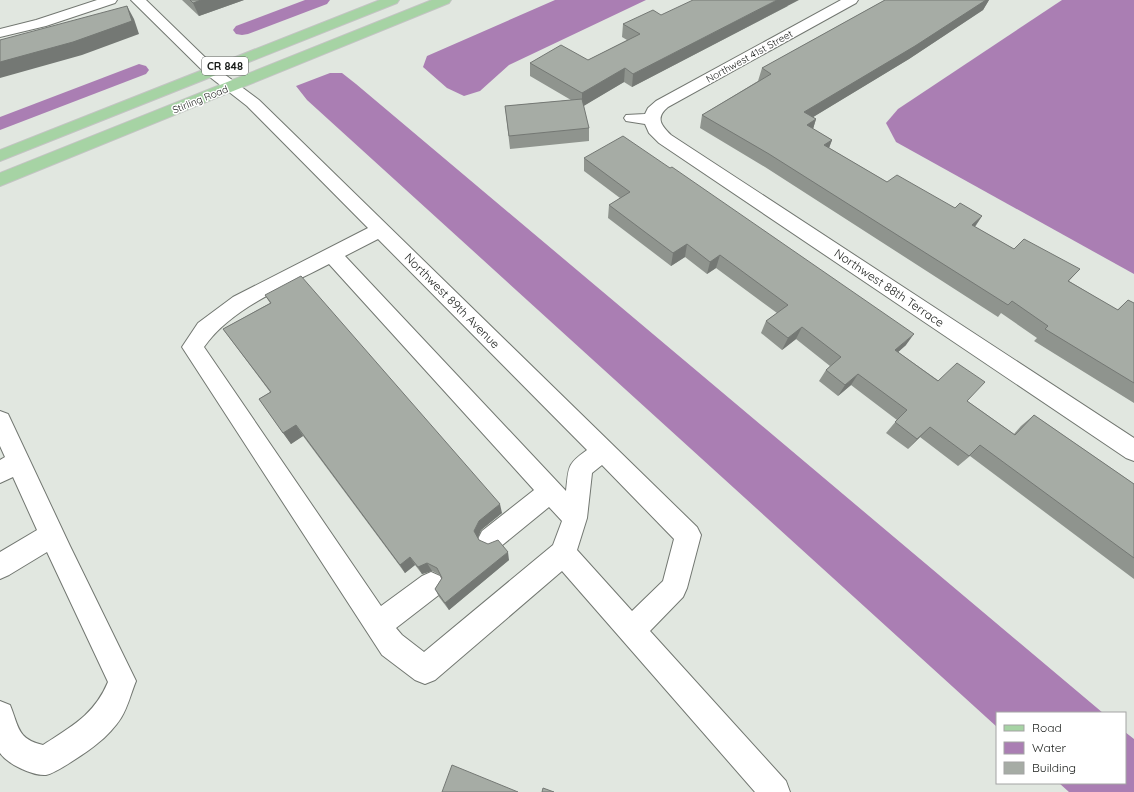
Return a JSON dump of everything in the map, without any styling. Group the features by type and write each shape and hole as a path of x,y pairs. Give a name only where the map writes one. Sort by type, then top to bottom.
{"main road":[{"name":"Stirling Road","path":"0,156 392,0"},
{"name":"Stirling Road","path":"0,180 444,0"}],"street":[{"path":"0,33 41,23 110,0"},
{"name":"Northwest 89th Avenue","path":"138,0 211,71 253,103 688,535 674,588 632,631"},
{"name":"Northwest 41st Street","path":"652,119 654,111 662,104 851,0"},
{"path":"632,118 652,119"},
{"name":"Northwest 88th Terrace","path":"652,119 654,129 665,139 1134,451"},
{"path":"380,230 240,302 205,329 192,347 392,645 424,670 563,553 575,518 581,468 603,451"},
{"path":"332,255 575,518"},
{"path":"0,421 10,466 52,535 122,681 111,708 89,732 46,760 27,757 12,747 0,715"},
{"path":"491,539 550,492"},
{"path":"0,566 52,535"},
{"path":"563,553 775,792"},
{"path":"378,625 431,585"}],"water":[{"path":"555,0 646,0 509,65 480,91 464,96 447,88 423,67 427,56"},
{"path":"1062,0 1134,0 1134,274 896,142 886,123 898,109"},
{"path":"330,73 342,73 1102,712 996,712 996,726 307,100 296,86"},
{"path":"1126,733 1134,739 1134,792 1069,792 1060,784 1126,784"}],"building":[{"path":"190,0 201,0 193,3"},
{"path":"693,0 777,0 633,74 625,68 582,93 530,63 561,45 588,60 640,34 623,24 653,10 661,15"},
{"path":"885,0 986,0 915,46 804,112 816,119 807,125 832,140 824,145 887,182 897,175 955,208 960,203 982,216 972,225 1014,249 1024,239 1080,269 1068,281 1118,310 1128,300 1134,303 1134,383 1045,329 1048,326 1012,301 1008,305 769,154 702,115 771,74 762,68"},
{"path":"127,6 132,21 73,42 0,62 0,40"},
{"path":"582,99 589,128 509,136 505,106"},
{"path":"623,136 670,168 672,167 914,334 895,350 938,381 957,363 985,382 967,401 1015,435 1034,415 1134,484 1134,558 980,445 969,456 930,427 917,439 895,422 907,410 858,374 845,385 826,370 841,357 802,327 788,338 766,321 788,305 720,255 710,262 687,244 673,253 609,205 630,192 584,158"},
{"path":"301,276 500,504 479,521 474,531 479,540 488,544 498,540 508,552 445,603 435,589 442,578 437,568 427,563 418,567 410,557 400,565 296,425 283,433 259,399 271,392 223,329 271,303 265,295"},
{"path":"452,765 518,792 442,792"},
{"path":"543,788 554,792 542,792"}],"waterway":[{"path":"242,30 321,0"},
{"path":"0,124 139,70"}]}
